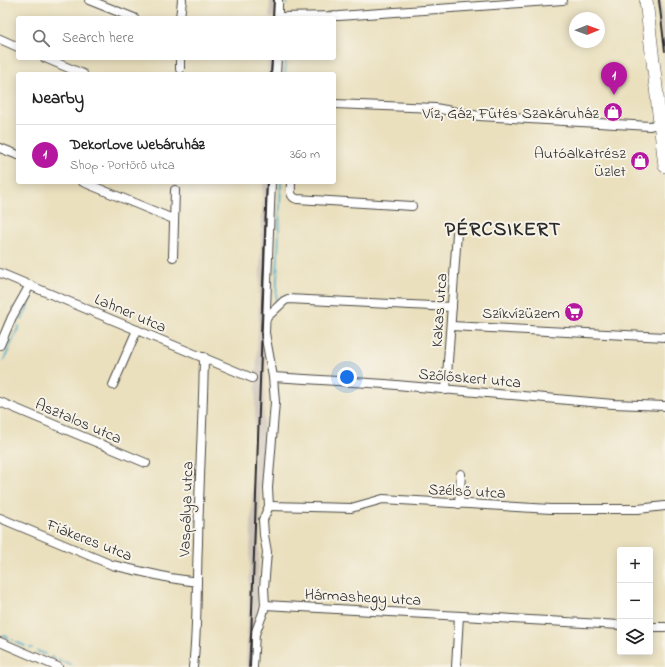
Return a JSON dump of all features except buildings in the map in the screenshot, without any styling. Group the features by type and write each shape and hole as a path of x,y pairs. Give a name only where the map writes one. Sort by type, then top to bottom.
{"main road":[{"path":"646,0 662,122 665,166"}],"street":[{"path":"89,0 129,16"},
{"path":"180,16 182,0"},
{"path":"278,0 278,16"},
{"path":"336,16 562,0"},
{"path":"0,39 16,46"},
{"path":"50,60 78,72"},
{"path":"180,60 180,69"},
{"path":"276,60 276,72"},
{"path":"336,104 435,108 476,116 554,121 650,126 662,122"},
{"path":"0,148 16,154"},
{"path":"88,184 174,219"},
{"path":"253,667 255,634 265,604 264,588 267,552 263,524 264,515 269,506 268,488 275,402 273,377 266,338 272,184"},
{"path":"291,184 291,195 297,199 412,206"},
{"path":"173,257 175,190"},
{"name":"Kakas utca","path":"446,390 457,233"},
{"name":"Lahner utca","path":"0,272 252,378"},
{"path":"0,345 12,317 30,285"},
{"path":"266,318 288,299 452,308"},
{"path":"451,326 665,337"},
{"path":"113,385 137,330"},
{"name":"Vaspálya utca","path":"193,664 204,357"},
{"name":"Szőlőskert utca","path":"273,377 613,404 665,406"},
{"name":"Asztalos utca","path":"0,402 146,464"},
{"path":"459,504 461,474"},
{"name":"Szélső utca","path":"269,506 351,508 383,499 572,509 635,509 665,506"},
{"name":"Fiákeres utca","path":"0,518 109,564 170,578 197,582"},
{"name":"Hármashegy utca","path":"265,604 617,625"},
{"path":"456,667 459,616"},
{"path":"653,627 665,627"},
{"path":"0,642 58,667"}],"shaded area":[{"path":"270,0 279,0 278,16 269,16"},
{"path":"657,0 661,0 665,33 665,68"},
{"path":"268,60 277,60 276,72 267,72"},
{"path":"263,184 272,184 255,667 246,667"}],"waterway":[{"path":"287,0 287,5"},
{"path":"285,72 286,60"},
{"path":"276,303 281,184"},
{"path":"22,320 32,297"},
{"path":"4,360 19,326"},
{"path":"4,636 8,638"},
{"path":"16,642 25,646"},
{"path":"37,651 45,654"},
{"path":"58,659 62,662"},
{"path":"64,662 71,665"}],"railway":[{"path":"273,16 274,0"},
{"path":"659,0 665,51"},
{"path":"271,72 272,60"},
{"path":"250,667 267,184"}],"place":[{"name":"DekorLove Webáruház","path":"614,95"},
{"name":"Víz, Gáz, Fűtés Szakáruház","path":"613,112"},
{"name":"Autóalkatrész Üzlet","path":"640,161"},
{"name":"Szíkvízüzem","path":"574,312"}],"district":[{"name":"PÉRCSIKERT","path":"503,228"}]}
